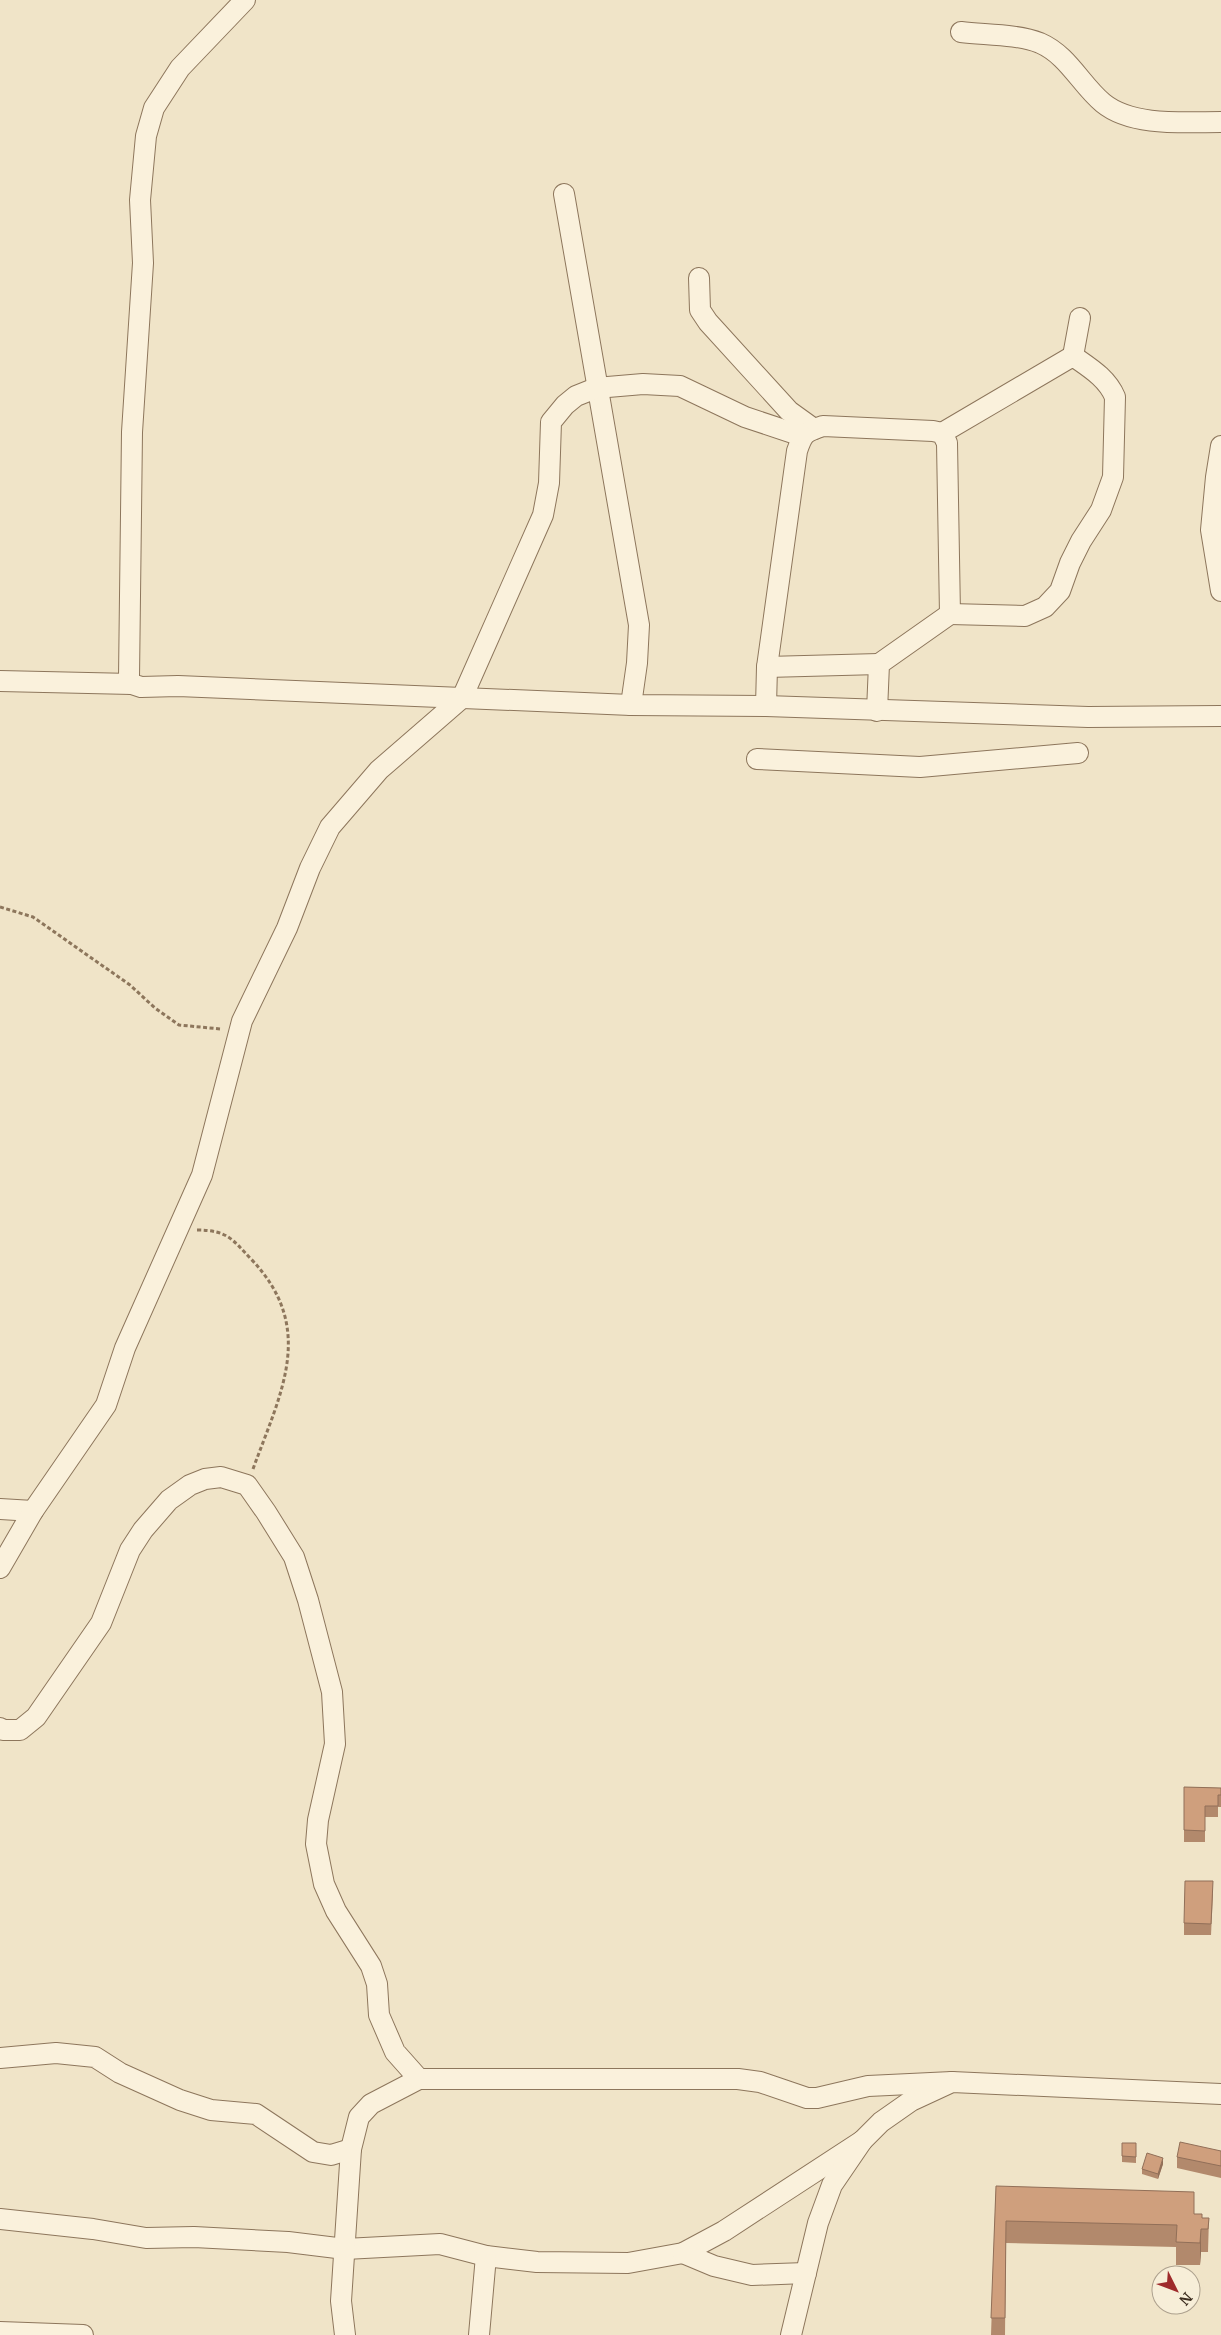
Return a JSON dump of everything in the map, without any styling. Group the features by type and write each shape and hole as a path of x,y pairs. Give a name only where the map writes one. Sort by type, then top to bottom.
{"street":[{"path":"132,684 129,678 132,432 143,263 140,200 146,136 154,108 180,68 245,0"},
{"path":"961,32 1022,39 1040,44 1060,57 1104,104 1126,115 1151,121 1221,122"},
{"path":"564,194 596,388 639,625 637,663 631,705"},
{"path":"700,278 700,310 708,322 808,433"},
{"path":"766,706 767,667 797,451 808,433 823,426 942,433 1073,356 1080,318"},
{"path":"767,667 879,664 950,614 1025,616 1045,607 1060,591 1070,563 1081,541 1101,510 1113,477 1115,398 1110,386 1098,373 1073,356"},
{"path":"0,1568 33,1511 106,1405 125,1348 202,1175 242,1021 288,928 310,868 330,826 379,770 462,698 543,515 549,483 552,422 565,404 576,396 596,388 644,384 680,386 745,417 808,433"},
{"path":"942,433 947,443 950,614"},
{"path":"1221,446 1211,530 1221,591"},
{"path":"877,711 879,664"},
{"path":"0,681 132,684 141,687 178,686 631,705 766,706 1088,717 1221,716"},
{"path":"757,759 920,767 1078,753"},
{"path":"0,1728 3,1730 20,1730 36,1717 101,1622 130,1550 143,1530 169,1500 190,1485 205,1479 221,1477 247,1486 294,1557 308,1600 332,1692 335,1744 318,1820 316,1844 324,1884 336,1910 371,1966 377,1984 379,2015 395,2052 419,2079"},
{"path":"0,1508 33,1511"},
{"path":"1,2059 56,2053 95,2057 120,2073 180,2100 211,2110 256,2114 313,2152 330,2155 351,2149"},
{"path":"345,2335 341,2300 346,2249 351,2149 359,2117 371,2104 419,2079 738,2079 760,2082 807,2098 818,2098 868,2086 952,2082 1221,2094"},
{"path":"0,2219 93,2229 146,2238 204,2237 288,2242 346,2249 440,2244 486,2256 537,2262 628,2263 683,2253 724,2231 862,2141 894,2111 952,2082"},
{"path":"791,2335 818,2224 832,2185 862,2141"},
{"path":"683,2253 714,2266 752,2275 806,2273"},
{"path":"479,2335 486,2256"},
{"path":"0,2332 83,2335"}],"path":[{"path":"0,907 33,917 130,985 155,1008 179,1025 218,1031 242,1021"},
{"path":"178,1230 213,1230 224,1233 232,1238 265,1274 277,1291 285,1314 289,1348 286,1378 247,1486"}],"building":[{"path":"1184,1787 1221,1788 1221,1795 1218,1795 1218,1806 1205,1806 1205,1831 1184,1830"},
{"path":"1185,1881 1213,1881 1211,1924 1184,1923"},
{"path":"1180,2142 1221,2151 1221,2166 1177,2157"},
{"path":"1122,2143 1136,2143 1136,2157 1122,2156"},
{"path":"1147,2153 1163,2158 1158,2174 1142,2169"},
{"path":"996,2186 1194,2192 1194,2214 1202,2214 1202,2218 1209,2218 1208,2229 1201,2229 1200,2243 1176,2242 1177,2225 1006,2221 1005,2318 991,2318"}]}
